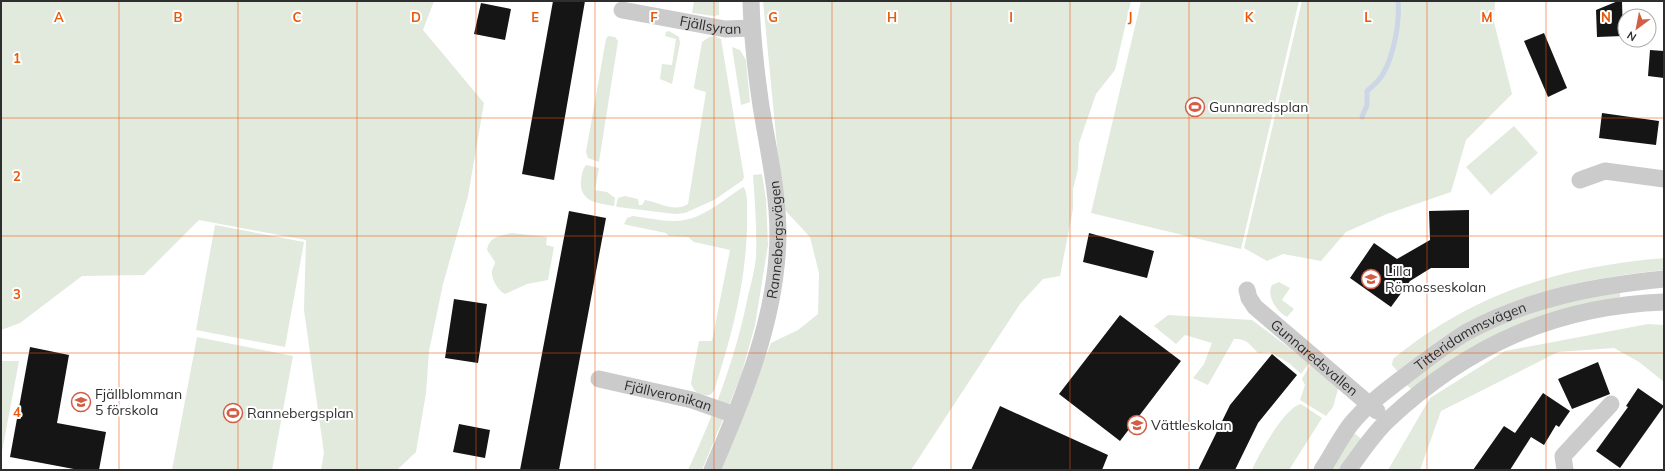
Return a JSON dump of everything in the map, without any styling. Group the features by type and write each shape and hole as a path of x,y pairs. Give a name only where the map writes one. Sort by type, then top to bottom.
{"street":[{"name":"Rannebergsvägen","path":"712,470 755,363 773,288 778,236 776,195 758,86 752,28 751,1"},
{"name":"Fjällsyran","path":"622,10 725,29 752,28"},
{"path":"1580,180 1605,171 1664,179"},
{"name":"Titteridammsvägen","path":"1322,470 1350,424 1370,404 1437,352 1467,333 1495,319 1568,293 1614,285 1664,279"},
{"name":"Gunnaredsvallen","path":"1247,290 1254,307 1388,420"},
{"name":"Titteridammsvägen","path":"1348,470 1388,420 1435,379 1492,344 1534,326 1587,311 1642,303 1664,302"},
{"name":"Fjällveronikan","path":"599,379 676,396 712,406 735,415"},
{"path":"1565,470 1564,456 1611,404"}],"shaded area":[{"path":"1,1 434,1 423,30 484,103 468,196 443,284 429,351 426,393 416,452 397,470 321,470 324,453 304,310 306,240 199,220 144,275 82,276 20,323 1,330"},
{"path":"694,1 719,1 719,15 714,16 692,13"},
{"path":"763,1 1131,1 1115,70 1096,94 1079,143 1078,169 1073,189 1073,209 1060,276 1043,279 1020,304 911,470 719,470 771,343 798,330 818,314 819,273 810,237 783,208"},
{"name":"Gunnaredsplan","path":"1141,1 1299,1 1241,249 1091,213"},
{"path":"1302,1 1495,1 1494,22 1512,94 1466,140 1451,192 1387,214 1346,232 1321,261 1283,254 1267,261 1244,248"},
{"path":"669,31 679,37 680,43 672,84 660,79 662,64 672,65 676,39 665,36 666,32"},
{"path":"608,36 615,37 618,41 599,162 588,158 586,152 606,39"},
{"path":"715,36 721,39 744,177 743,180 714,200 685,213 675,214 616,206 618,198 625,196 638,199 639,205 642,205 645,200 671,207 688,204 706,92 695,89 694,87 702,42 709,37"},
{"path":"732,47 740,50 746,60 750,102 741,105"},
{"path":"1514,126 1538,153 1491,195 1466,167"},
{"path":"586,165 599,168 595,190 607,192 615,198 614,206 601,204 590,200 583,193 581,180"},
{"path":"762,174 766,199 768,245 755,325 741,376 702,470 688,470 707,428 723,385 731,363 743,319 756,257 753,175"},
{"path":"743,187 746,192 747,199 747,236 738,303 714,391 710,395 703,395 696,391 691,383 699,341 712,341 730,250 694,242 688,237 669,236 666,233 624,224 627,218 633,216 672,221 693,218 708,211"},
{"path":"215,225 304,242 285,347 196,330"},
{"path":"512,233 547,237 546,245 554,247 548,280 527,284 505,294 498,288 494,281 492,271 495,262 487,250 488,245 493,239"},
{"path":"1664,258 1664,270 1634,273 1574,284 1545,291 1516,301 1489,312 1431,345 1399,373 1392,365 1393,359 1424,336 1455,316 1487,300 1520,287 1554,276 1589,268"},
{"path":"1279,282 1290,288 1282,300 1294,309 1287,317 1276,308 1271,299 1270,294 1272,285"},
{"path":"1620,291 1620,297 1564,310 1411,389 1407,385 1447,353 1494,326 1549,304"},
{"path":"1168,315 1252,320 1309,363 1301,374 1289,363 1270,352 1258,353 1245,341 1234,339 1208,385 1193,378 1204,364 1212,343 1185,335 1176,344 1154,326"},
{"path":"1648,324 1664,325 1664,382 1639,362 1614,348 1558,352 1441,411 1420,470 1388,470 1430,398 1505,351"},
{"name":"Rannebergsplan","path":"197,337 293,356 272,470 172,470"},
{"path":"1,361 19,361 1,457"},
{"path":"1310,365 1334,383 1338,389 1333,407 1326,416 1300,400 1305,385 1302,379"},
{"path":"1301,404 1322,418 1289,470 1252,470 1260,453 1280,422 1295,407"},
{"path":"1354,433 1364,441 1343,470 1330,470"}],"building":[{"path":"553,1 585,1 554,180 522,174"},
{"path":"1618,1 1622,1 1622,8 1617,8 1617,36 1597,37 1596,10"},
{"path":"481,3 511,9 505,40 474,34"},
{"path":"1544,33 1567,88 1548,97 1524,41"},
{"path":"1650,50 1664,51 1664,78 1648,76"},
{"path":"1602,113 1659,121 1656,145 1599,138"},
{"path":"1469,210 1469,268 1431,268 1410,281 1391,307 1350,278 1374,243 1397,259 1430,240 1429,211"},
{"path":"569,211 606,218 559,470 520,470"},
{"path":"1089,233 1154,251 1147,278 1083,262"},
{"path":"454,299 487,304 478,363 445,358"},
{"path":"1120,315 1181,361 1120,441 1059,394"},
{"path":"30,347 69,355 57,423 106,432 99,470 79,470 10,457"},
{"path":"1272,354 1297,375 1258,423 1235,470 1198,470 1230,405"},
{"path":"1598,362 1610,394 1572,409 1558,379"},
{"path":"1638,388 1664,406 1620,468 1596,451 1628,407 1626,406"},
{"path":"1543,393 1570,411 1559,427 1556,425 1544,445 1531,437 1510,470 1473,470 1504,426 1515,433"},
{"path":"1000,406 1108,455 1102,470 971,470"},
{"path":"459,424 490,430 485,458 453,452"}],"waterway":[{"path":"1362,117 1367,105 1367,91 1383,75 1391,56 1397,28 1398,1"}],"place":[{"name":"Gunnaredsplan","path":"1195,107"},
{"name":"Lilla Römosseskolan","path":"1371,279"},
{"name":"Fjällblomman 5 förskola","path":"81,402"},
{"name":"Rannebergsplan","path":"233,413"},
{"name":"Vättleskolan","path":"1137,425"}]}
